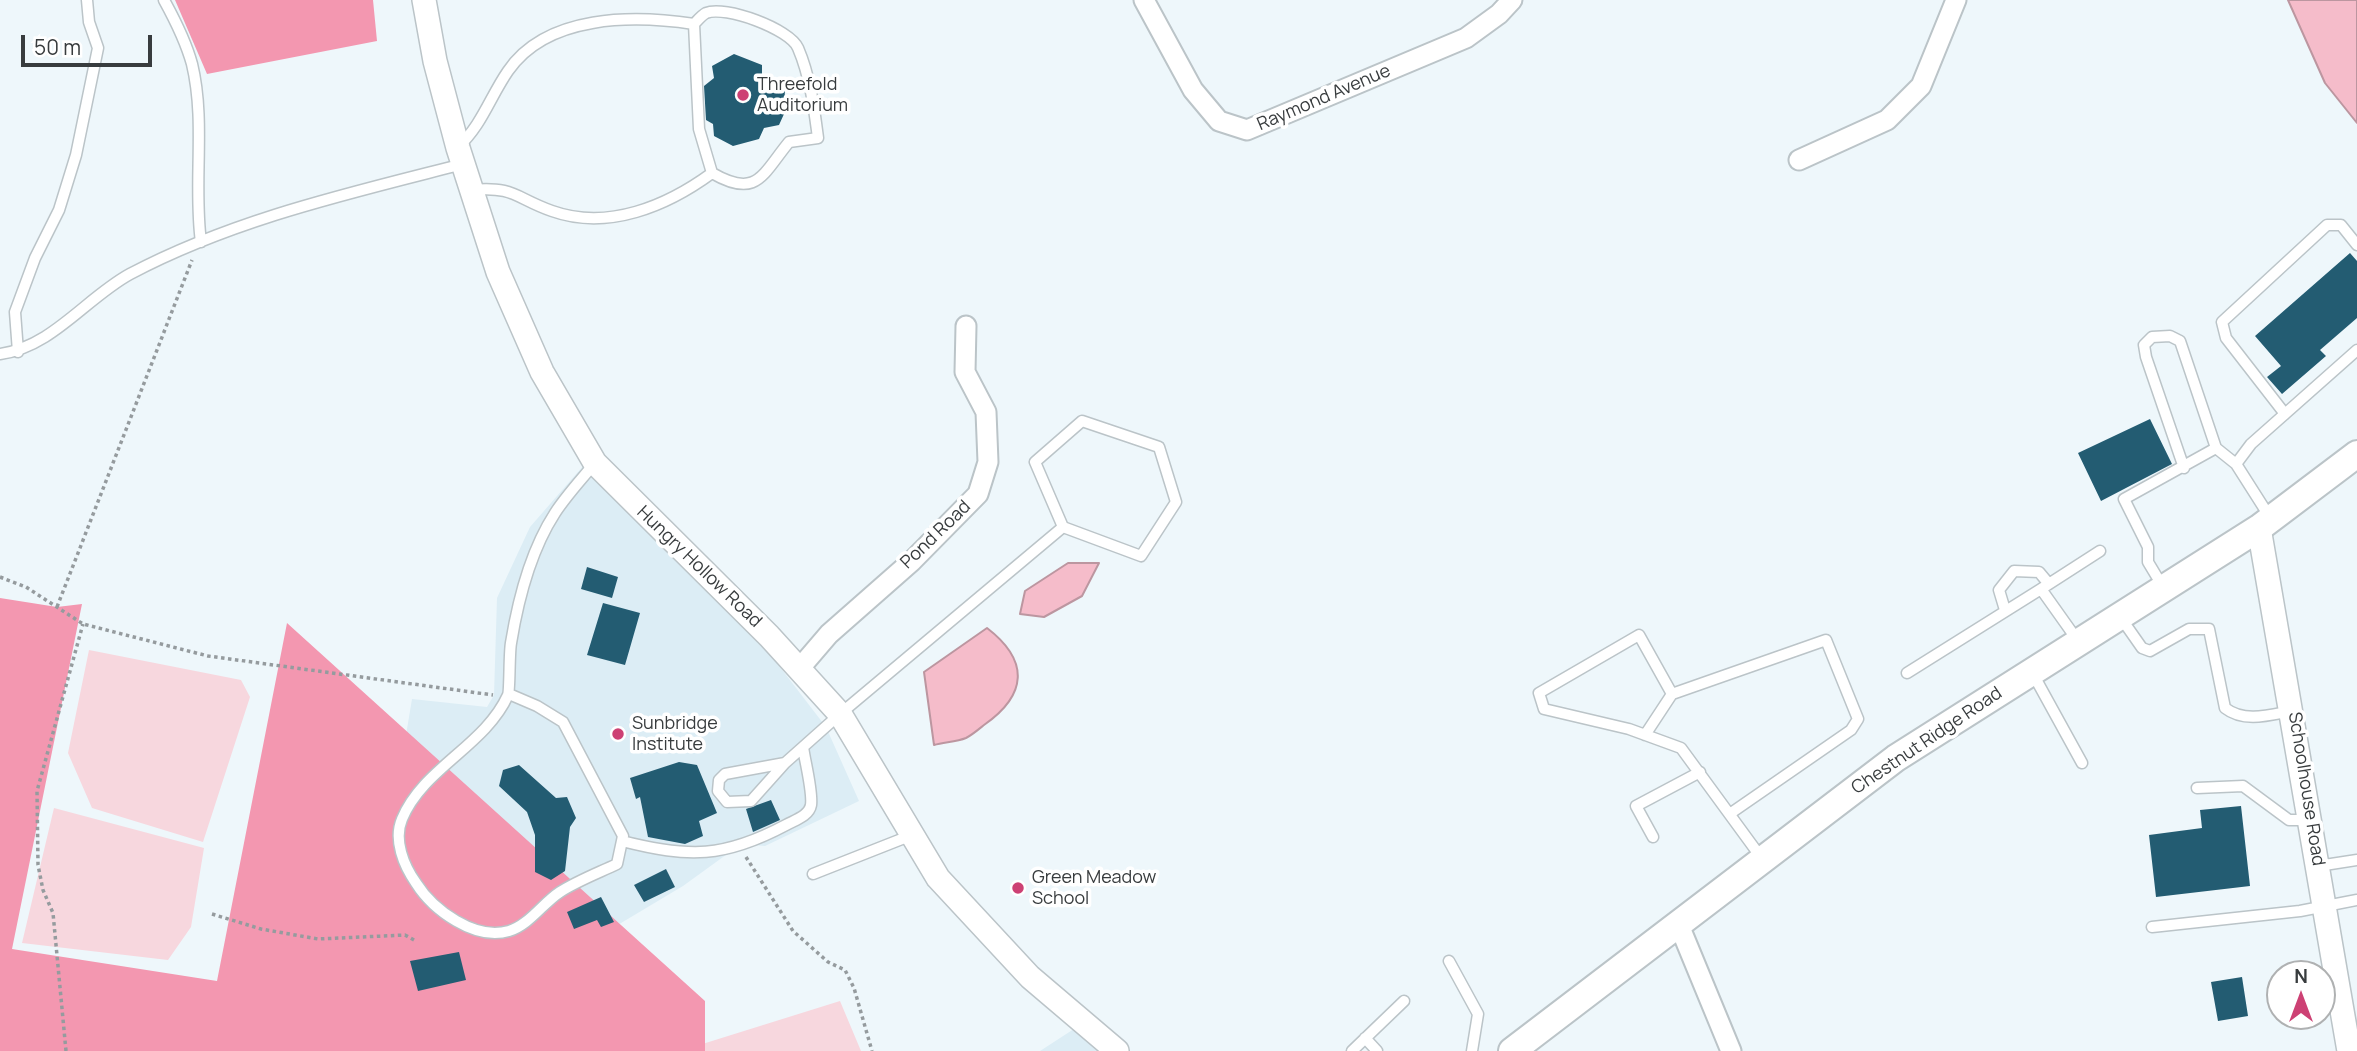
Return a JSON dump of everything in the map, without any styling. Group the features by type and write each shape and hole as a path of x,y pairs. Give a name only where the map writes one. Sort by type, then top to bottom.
{"main road":[{"name":"Chestnut Ridge Road","path":"1512,1051 1896,758 2265,524 2357,454"}],"street":[{"name":"Hungry Hollow Road","path":"424,0 435,61 460,156 498,272 542,372 595,463 840,714 939,878 1030,977 1106,1047"},
{"name":"Raymond Avenue","path":"1144,0 1193,90 1219,121 1247,130 1466,38 1499,15 1512,0"},
{"path":"1800,160 1887,120 1921,86 1956,0"},
{"name":"Pond Road","path":"799,669 829,634 912,561 978,494 988,462 986,412 965,372 966,326"},
{"name":"Schoolhouse Road","path":"2265,524 2292,711 2349,1051"},
{"path":"1679,925 1731,1051"}],"lane":[{"path":"18,352 15,312 34,258 59,210 76,155 98,48 89,22 87,0"},
{"path":"164,0 192,64 198,115 196,206 201,242"},
{"path":"0,354 18,352 68,321 128,275 201,242 274,214 460,156 510,69 538,44 571,29 607,20 659,19 694,23 706,13 731,11 778,31 797,45 815,108 818,138 789,142 762,178 751,185 733,185 712,173 699,129 694,23"},
{"path":"471,190 498,188 553,212 584,218 629,216 685,192 712,173"},
{"path":"2285,414 2226,338 2222,321 2327,225 2341,225 2357,244"},
{"path":"2184,468 2146,357 2144,345 2152,337 2170,337 2180,341 2216,448 2236,464 2265,524"},
{"path":"2236,464 2251,444 2357,350"},
{"path":"1082,421 1159,447 1176,502 1140,556 1063,527 1035,462 1082,421"},
{"path":"2164,588 2148,562 2148,547 2124,499 2216,448"},
{"path":"509,694 537,706 563,722 623,836 617,864 559,893 509,931 491,932 454,922 426,900 408,871 399,845 401,820 436,775 491,724 509,694 510,645 533,559 555,514 595,463"},
{"path":"785,762 725,774 719,779 718,791 727,802 751,801 785,762 1063,527"},
{"path":"1907,673 2100,551"},
{"path":"2005,610 1999,590 2014,571 2039,572 2078,642"},
{"path":"2119,616 2143,648 2150,651 2189,629 2209,629 2225,708 2232,714 2256,717 2292,711"},
{"path":"1672,694 1639,635 1539,693 1544,709 1645,735 1681,748 1763,860"},
{"path":"1645,735 1672,694 1826,640 1858,719 1851,730 1731,813"},
{"path":"2032,671 2082,762"},
{"path":"622,841 672,853 728,849 765,836 806,815 811,806 803,747"},
{"path":"1653,837 1636,806 1700,772"},
{"path":"2197,788 2243,786 2289,820 2311,820"},
{"path":"813,874 913,835"},
{"path":"2318,866 2357,860"},
{"path":"2152,927 2357,900"},
{"path":"1449,961 1478,1014 1472,1051"},
{"path":"1352,1051 1404,1001"},
{"path":"1365,1038 1377,1051"}],"path":[{"path":"57,607 201,242"},
{"path":"0,577 26,587 83,624 208,656 494,695"},
{"path":"66,1051 53,913 43,890 38,865 36,815 37,791 83,624"},
{"path":"741,844 757,878 793,931 828,962 845,970 854,988 872,1051"},
{"path":"212,914 261,929 318,939 405,935 415,940"}],"shaded area":[{"path":"175,0 373,0 377,41 207,74"},
{"path":"2288,0 2357,0 2357,123 2325,83"},
{"name":"Sunbridge Institute","path":"584,465 750,628 826,727 859,801 765,846 741,844 683,886 611,929 405,741 412,699 487,707 494,695 497,598 530,527"},
{"path":"1068,563 1099,563 1082,596 1044,617 1020,614 1025,591"},
{"path":"0,598 57,607 82,604 12,949 217,981 287,623 705,1001 705,1051 0,1051"},
{"path":"987,628 1011,653 1018,678 1015,690 998,714 971,735 934,745 924,672"},
{"path":"89,650 241,680 250,697 203,842 92,808 68,753"},
{"path":"54,808 204,848 191,927 168,960 22,943"},
{"path":"840,1001 861,1051 680,1051"},
{"path":"1077,1027 1104,1051 1040,1051"}],"building":[{"name":"Threefold Auditorium","path":"734,54 762,65 762,76 772,77 785,88 784,114 779,125 764,128 759,139 733,146 714,136 713,124 706,120 704,86 714,78 712,66"},
{"path":"2350,253 2357,261 2357,318 2320,350 2326,356 2282,394 2267,377 2281,366 2255,336"},
{"path":"2150,419 2172,464 2101,501 2078,453"},
{"path":"587,567 618,577 612,598 581,589"},
{"path":"603,603 640,613 625,665 587,655"},
{"path":"679,762 697,765 717,813 699,821 703,836 685,844 648,837 640,797 636,799 630,778"},
{"path":"519,765 556,798 567,797 576,818 570,827 565,871 551,880 535,872 535,835 527,812 499,786 503,770"},
{"path":"771,800 780,820 753,832 746,809"},
{"path":"2241,806 2250,886 2156,897 2149,835 2202,828 2200,810"},
{"path":"666,869 675,887 644,902 634,885"},
{"path":"601,897 614,922 601,927 597,920 574,929 567,912"},
{"path":"459,952 466,980 418,991 410,961"},
{"path":"2242,977 2248,1016 2218,1021 2211,982"}],"place":[{"name":"Threefold Auditorium","path":"743,95"},
{"name":"Sunbridge Institute","path":"618,734"},
{"name":"Green Meadow School","path":"1018,888"}]}
